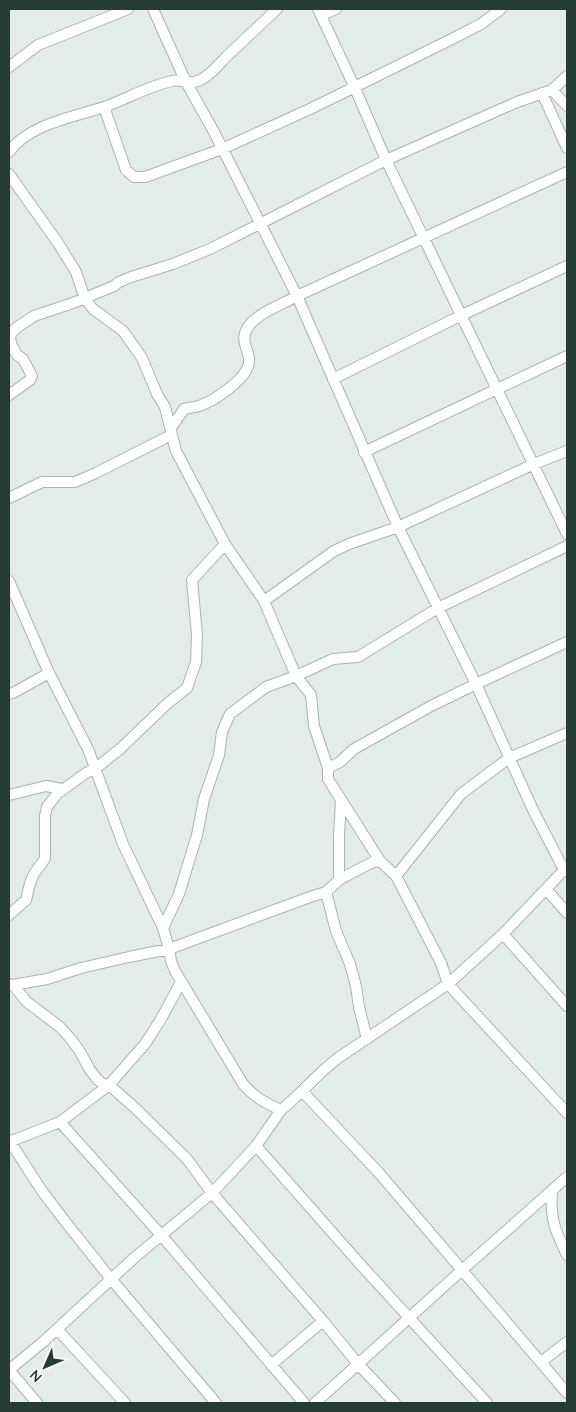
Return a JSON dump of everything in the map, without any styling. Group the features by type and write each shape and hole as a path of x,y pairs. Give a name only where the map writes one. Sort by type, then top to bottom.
{"street":[{"path":"9,67 38,45 128,9"},
{"path":"38,1403 9,1370 161,1235 212,1193 256,1146 281,1110 326,1067 448,984 503,934 566,869 533,810 476,684 398,527 297,296 185,80 153,9"},
{"path":"9,152 14,144 42,127 104,107 162,83 175,80 198,81 207,75 277,9"},
{"path":"336,9 320,12 386,160 567,534"},
{"path":"104,107 126,170 134,177 139,178 155,174 222,149 310,109 481,24 501,9"},
{"path":"9,395 30,380 32,376 24,359 14,351 10,339 11,334 34,316 85,299 130,277 191,258 386,160 518,102 552,90 567,76"},
{"path":"552,90 567,106"},
{"path":"542,93 567,148"},
{"path":"9,498 42,482 75,482 96,473 171,431 184,409 200,406 218,396 242,377 249,366 244,336 248,327 260,316 297,296 567,172"},
{"path":"9,174 58,242 76,272 85,299 93,309 123,331 135,346 147,368 152,383 165,407 176,451 225,544 264,601 296,676 311,695 314,726 328,768 328,779 380,861 396,876 441,963 448,984 567,1112"},
{"path":"333,379 462,315 567,266"},
{"path":"364,452 567,356"},
{"path":"264,601 334,551 398,527 534,464 567,451"},
{"path":"9,915 26,900 34,874 45,858 44,816 51,801 62,789 96,768 187,688 196,662 197,635 192,580 225,544"},
{"path":"162,928 178,894 197,835 204,799 219,755 222,732 230,714 266,687 333,659 358,657 438,608 567,546"},
{"path":"9,581 50,673 88,749 123,844 162,928 171,962 181,982 251,1093 260,1100 281,1110"},
{"path":"328,768 340,762 354,749 431,706 567,642"},
{"path":"9,694 50,673"},
{"path":"396,876 461,794 509,758 567,733"},
{"path":"9,795 46,786 62,789"},
{"path":"339,880 341,799"},
{"path":"11,984 47,979 81,968 169,949 326,892 339,880 373,862 380,861"},
{"path":"546,890 567,912"},
{"path":"326,892 336,931 350,964 367,1039"},
{"path":"503,934 567,1006"},
{"path":"181,982 162,1020 149,1039 136,1056 108,1085 60,1122 9,1142 64,1220 111,1279 216,1403"},
{"path":"11,984 27,1002 60,1026 79,1050 97,1079 103,1084 108,1085 134,1107 187,1158 212,1193 358,1364 395,1403"},
{"path":"302,1091 379,1173 567,1393"},
{"path":"60,1122 161,1235 304,1403"},
{"path":"256,1146 360,1264 487,1403"},
{"path":"316,1403 567,1177"},
{"path":"552,1191 551,1209 554,1225 567,1255"},
{"path":"271,1364 323,1321"},
{"path":"57,1329 124,1403"},
{"path":"541,1362 567,1342"}]}
